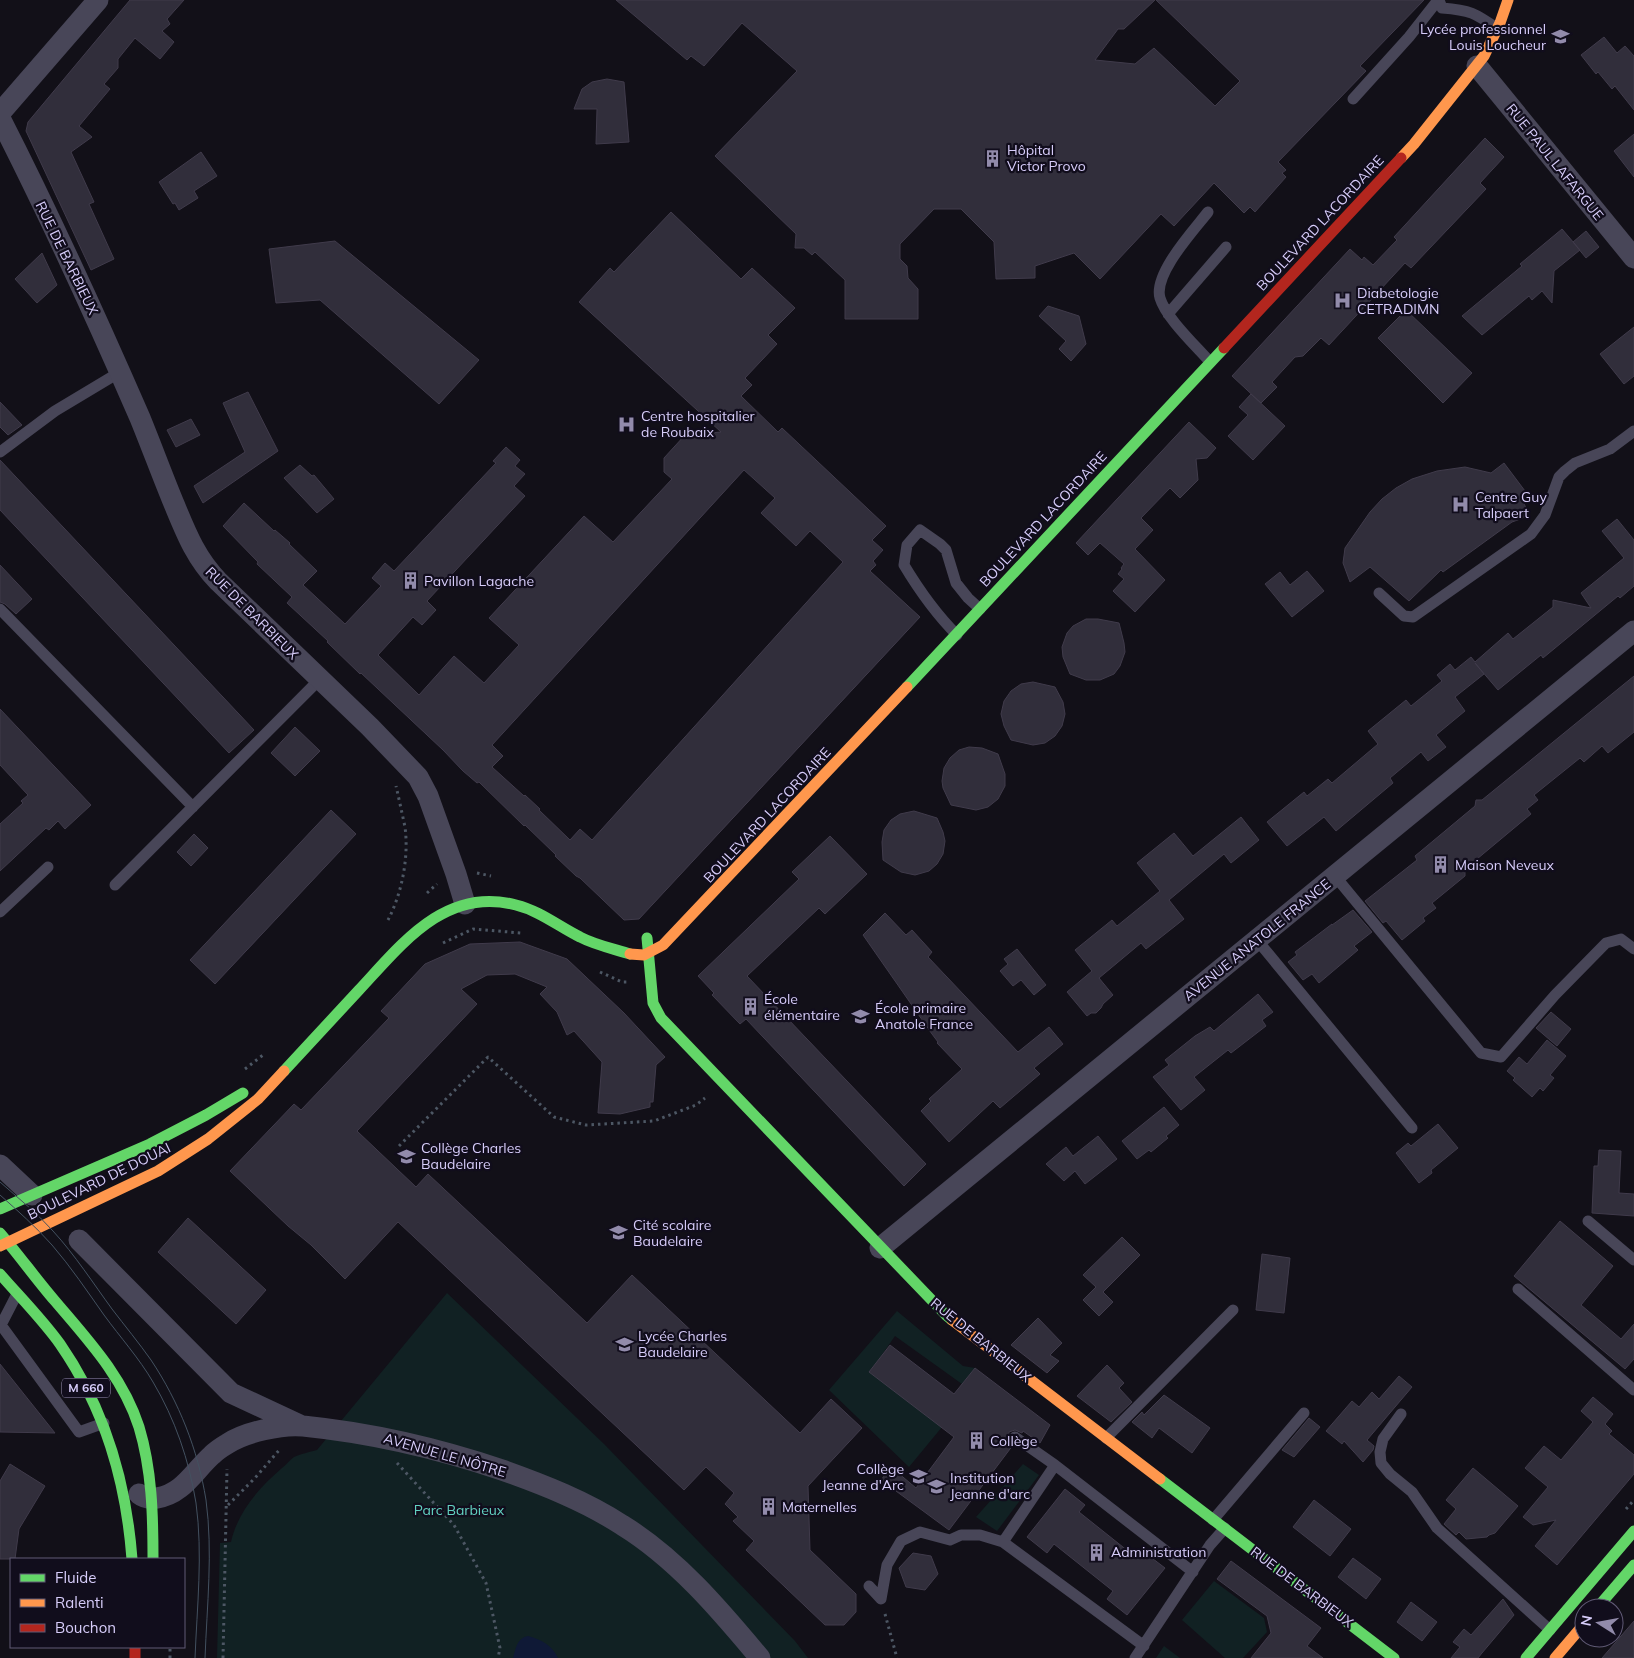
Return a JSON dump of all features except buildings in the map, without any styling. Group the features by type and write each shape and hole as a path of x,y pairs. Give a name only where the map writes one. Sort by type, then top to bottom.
{"main road":[{"name":"BOULEVARD LACORDAIRE","path":"649,954 663,946 673,936 957,635 1210,362 1351,206 1414,144 1477,66 1498,29 1508,0"},
{"name":"BOULEVARD LACORDAIRE","path":"1418,121 1451,96"},
{"path":"465,904 495,902 523,907 540,913 583,939 600,946 633,956 649,954"},
{"name":"BOULEVARD DE DOUAI","path":"4,1244 72,1210 125,1187 178,1159 208,1139 258,1100 408,937 441,913 465,904"},
{"path":"616,950 647,938 659,930"},
{"name":"RUE DE BARBIEUX","path":"647,938 653,1003 658,1014 946,1315 1394,1658"},
{"name":"BOULEVARD DE DOUAI","path":"0,1209 92,1171 162,1138 221,1107 292,1064"},
{"name":"M 660","path":"0,1233 4,1244 80,1331 127,1397 145,1450 152,1499 153,1558"},
{"name":"M 660","path":"0,1274 59,1344 81,1379 104,1423 120,1468 126,1497 132,1558"},
{"path":"1526,1658 1634,1531"},
{"path":"1606,1598 1634,1565"},
{"path":"1555,1658 1574,1636"}],"street":[{"path":"1,121 98,0"},
{"name":"RUE PAUL LAFARGUE","path":"1477,66 1634,258"},
{"name":"RUE DE BARBIEUX","path":"1,121 101,327 196,554 214,577 395,752 418,777 431,805 465,904"},
{"name":"AVENUE ANATOLE FRANCE","path":"880,1248 1634,631"},
{"path":"0,1165 32,1195"},
{"path":"79,1240 231,1393 302,1426"},
{"path":"104,1423 122,1449 137,1493 152,1499"},
{"name":"AVENUE LE NÔTRE","path":"152,1499 176,1491 191,1479 211,1455 228,1443 246,1435 283,1427 302,1426 412,1443 476,1461 541,1484 571,1496 623,1525 682,1572 760,1658"}],"lane":[{"path":"1353,99 1409,37 1438,0 1442,8 1469,11 1498,29"},
{"path":"1208,212 1166,267 1160,281 1159,296 1168,314 1210,362"},
{"path":"1168,314 1226,247"},
{"path":"0,452 55,412 120,372"},
{"path":"1379,593 1404,616 1413,617 1531,534 1545,515 1559,477 1565,471 1575,464 1610,449 1634,431"},
{"path":"957,635 945,624 916,585 904,565 908,545 920,530 946,550 956,583 980,609"},
{"path":"0,609 193,808"},
{"path":"115,885 320,679"},
{"path":"0,912 48,868"},
{"path":"1335,876 1481,1053 1501,1057 1555,995 1606,942 1622,938 1634,949"},
{"path":"1257,940 1412,1128"},
{"path":"1588,1221 1634,1260"},
{"path":"1518,1289 1634,1390"},
{"path":"17,1294 1,1325 79,1432 104,1423"},
{"path":"1106,1438 1233,1310"},
{"path":"1213,1520 1304,1413"},
{"path":"1401,1414 1384,1439 1380,1452 1381,1463 1390,1474 1412,1492 1437,1528 1550,1630"},
{"path":"1015,1437 1055,1465 1192,1572"},
{"path":"1003,1542 1055,1465"},
{"path":"1135,1658 1210,1545 1225,1528"},
{"path":"881,1599 887,1565 901,1541 920,1532 950,1540 961,1535 980,1535 1003,1542 1144,1646"},
{"path":"869,1586 881,1599"}],"path":[{"path":"435,945 473,929 528,934"},
{"path":"595,970 622,982 651,981"},
{"path":"399,1146 488,1057 554,1117 586,1125 654,1121 696,1105 723,1084"},
{"path":"227,1506 302,1426"},
{"path":"223,1658 228,1443"},
{"path":"396,1462 454,1525 486,1583 500,1648 498,1658"},
{"path":"881,1599 897,1658"}],"green space":[{"name":"Parc Barbieux","path":"447,1293 604,1444 795,1641 808,1658 217,1658 220,1543 231,1542 244,1510 273,1476 294,1457 317,1450"},
{"path":"897,1311 963,1366 975,1368 962,1384 895,1336 870,1372 942,1427 909,1467 829,1390"},
{"path":"1023,1464 1039,1475 997,1531 976,1517"},
{"path":"1214,1581 1264,1618 1267,1632 1243,1658 1225,1658 1182,1620"},
{"path":"1164,1646 1180,1658 1156,1658"}],"water":[{"path":"528,1636 546,1644 558,1658 513,1658 519,1641"}],"tram line":[{"path":"0,1182 53,1231 84,1269 151,1360 179,1410 198,1463 206,1500 209,1559 205,1658"},
{"path":"0,1195 27,1219 59,1253 148,1373 168,1410 180,1440 196,1503 199,1580 195,1658"}],"traffic: fast":[{"path":"907,687 1224,348"},
{"path":"284,1071 408,938 446,912 467,904 491,901 516,905 541,915 586,940 630,954"},
{"path":"647,938 653,1003 661,1018 952,1320"},
{"path":"0,1209 150,1144 243,1093"},
{"path":"0,1233 92,1345 124,1392 139,1427 147,1460 152,1509 153,1558"},
{"path":"0,1274 60,1344 89,1394 111,1446 125,1501 132,1558"},
{"path":"1160,1479 1394,1658"},
{"path":"1526,1658 1634,1531"},
{"path":"1606,1598 1634,1565"}],"traffic: slow":[{"path":"1401,158 1484,56 1500,23 1508,0"},
{"path":"630,954 644,955 663,945 907,687"},
{"path":"0,1246 158,1171 208,1139 258,1099 284,1071"},
{"path":"952,1320 1160,1479"},
{"path":"1555,1658 1574,1636"}],"traffic: jam":[{"path":"1224,348 1401,158"},
{"path":"135,1648 135,1658"}],"place":[{"name":"Lycée professionnel Louis Loucheur","path":"1560,37"},
{"name":"Hôpital Victor Provo","path":"993,158"},
{"name":"Diabetologie CETRADIMN","path":"1343,301"},
{"name":"Centre hospitalier de Roubaix","path":"627,424"},
{"name":"Centre Guy Talpaert","path":"1461,505"},
{"name":"Pavillon Lagache","path":"410,581"},
{"name":"Maison Neveux","path":"1441,865"},
{"name":"École élémentaire","path":"750,1007"},
{"name":"École primaire Anatole France","path":"861,1016"},
{"name":"Collège Charles Baudelaire","path":"407,1156"},
{"name":"Cité scolaire Baudelaire","path":"619,1233"},
{"name":"Lycée Charles Baudelaire","path":"624,1344"},
{"name":"Collège","path":"976,1441"},
{"name":"Collège Jeanne d'Arc","path":"918,1477"},
{"name":"Institution Jeanne d'arc","path":"936,1486"},
{"name":"Maternelles","path":"768,1507"},
{"name":"Administration","path":"1097,1552"}]}
